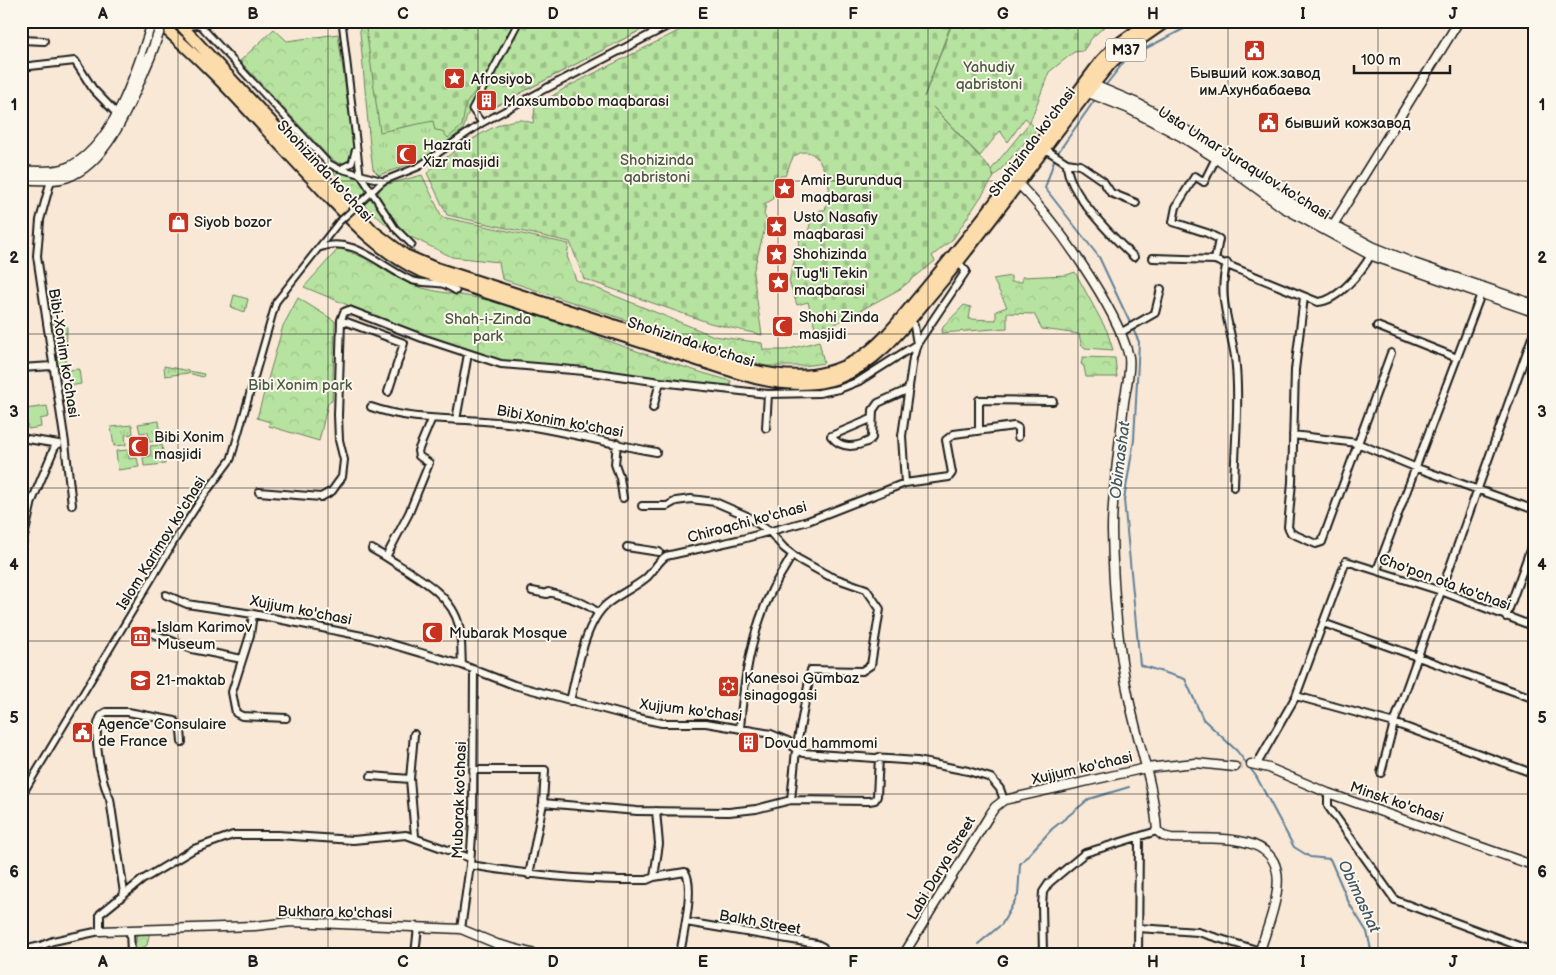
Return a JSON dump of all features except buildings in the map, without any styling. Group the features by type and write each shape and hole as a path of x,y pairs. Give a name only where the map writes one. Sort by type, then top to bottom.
{"main road":[{"path":"146,55 155,21"},
{"name":"Shohizinda ko'chasi","path":"155,21 182,43 232,93 368,238 401,262 422,272 738,373 772,382 817,383 849,373 877,354 910,319 958,262 1114,47 1150,21"},
{"path":"21,179 52,180 73,174 94,160 113,134 146,55 163,21"},
{"name":"Shohizinda ko'chasi","path":"180,24 373,231 405,255 433,267 511,293 771,374 810,376 829,372 864,354 892,328 1015,181 1048,152 1086,87 1118,57 1167,21"},
{"name":"Usta Umar Juraqulov ko'chasi","path":"1086,87 1181,136 1216,158 1283,208 1414,264 1535,305"},
{"name":"Usta Umar Juraqulov ko'chasi","path":"1086,87 1138,104 1182,128 1220,152 1287,201 1371,255 1535,312"},
{"path":"21,171 54,171 75,164 93,149 129,94"}],"street":[{"path":"342,21 360,174 395,228 412,245"},
{"path":"482,123 472,109 518,21"},
{"name":"Islom Karimov ko'chasi","path":"21,796 183,527 231,460 272,310 339,222 383,181 418,167 482,123 677,21"},
{"path":"1330,229 1459,21"},
{"path":"180,24 200,25 328,163 337,168 383,181"},
{"path":"21,40 44,41"},
{"path":"21,67 75,61 93,89 117,114"},
{"path":"337,168 350,165 354,160 356,144"},
{"path":"1048,152 1065,162 1080,165 1103,181 1111,193 1136,203"},
{"path":"1216,158 1204,182 1195,176 1176,207 1173,222 1207,233 1218,240 1216,260"},
{"path":"1065,162 1072,185 1108,233 1134,257"},
{"name":"Bibi-Xonim ko'chasi","path":"52,180 40,220 37,256 52,366 66,443 72,505"},
{"path":"1015,181 1050,220 1101,294 1120,333 1129,358 1113,501 1112,530 1122,660 1133,720 1151,784 1157,831 1163,836 1172,838 1244,841 1256,844 1267,851 1274,861 1277,872 1277,892 1259,952 1198,932 1138,928"},
{"path":"316,250 331,244 352,246 414,281 442,284 456,291"},
{"path":"1153,258 1216,260 1318,302 1327,300 1358,276 1371,255"},
{"path":"259,492 321,497 332,491 342,477 344,460 339,440 338,416 341,320 344,312 349,310 468,354 501,364 584,371 768,394 819,393 839,389 859,381 917,344 966,271 958,262"},
{"path":"1227,263 1222,281 1222,294 1235,367 1237,396 1234,487"},
{"path":"939,285 951,294"},
{"path":"1120,333 1155,313 1161,289"},
{"path":"1377,570 1481,294"},
{"path":"1304,297 1295,370 1288,527 1291,533 1316,544 1322,542 1391,353"},
{"path":"910,319 914,326 917,344 908,389 902,436 905,483 952,475 946,440 949,436 979,430 1016,426 1018,437"},
{"path":"341,320 404,343 388,392"},
{"path":"1377,326 1457,358"},
{"path":"1380,773 1394,723 1417,656 1535,330"},
{"path":"456,420 468,354"},
{"path":"21,368 52,366"},
{"path":"653,408 660,382"},
{"path":"871,419 830,436 837,444 843,447 866,443 872,438 871,419 873,410 878,403 908,389"},
{"path":"766,428 768,394"},
{"path":"979,430 979,400 1053,400"},
{"name":"Bibi Xonim ko'chasi","path":"371,407 403,416 431,420 522,425 656,452"},
{"path":"386,557 409,513 429,463 419,456 418,451 431,420"},
{"path":"1293,435 1357,443 1417,468 1535,510"},
{"path":"21,438 56,444 66,443"},
{"path":"21,550 32,501 56,444"},
{"path":"617,444 615,464 620,478 623,498"},
{"name":"Chiroqchi ko'chasi","path":"570,701 589,632 598,613 606,605 645,578 659,560 666,556 808,521 905,483"},
{"path":"642,506 667,506 676,501 692,500 715,502 746,515 769,531 792,555 829,576 866,589 880,609 871,665 862,671 811,670 796,750 791,800"},
{"path":"1506,617 1535,536"},
{"path":"627,547 659,552"},
{"path":"372,549 414,574 451,608 459,625 462,665"},
{"path":"740,729 746,680 758,627 771,592 792,555"},
{"name":"Cho'pon ota ko'chasi","path":"1323,623 1346,560 1441,591 1535,627"},
{"path":"532,591 547,594 548,592 572,599 589,606 598,613"},
{"name":"Xujjum ko'chasi","path":"166,594 187,604 253,614 367,637 462,665 474,671 570,701 662,723 706,723 771,734 788,741 796,750 817,754 917,761 991,778 1000,789 1004,800 1146,768"},
{"path":"253,614 250,636 232,692 236,713 242,716 286,718"},
{"path":"1254,764 1296,696 1323,623 1535,699"},
{"path":"154,634 192,649 242,660"},
{"name":"Muborak ko'chasi","path":"461,929 470,862 474,671"},
{"path":"1296,696 1394,723 1535,774"},
{"path":"124,893 110,799 103,785 96,735 99,719 106,712 128,712 175,721 179,724 182,742"},
{"path":"414,734 410,779 415,836"},
{"path":"543,802 656,811 734,812 791,800 875,800 877,796 879,757"},
{"path":"1146,768 1196,763 1235,766"},
{"name":"Minsk ko'chasi","path":"1254,764 1328,793 1535,866"},
{"path":"473,770 545,770 543,802 529,875"},
{"path":"371,776 410,779"},
{"path":"1328,793 1328,806 1395,900 1533,951 1535,943"},
{"name":"Labi Darya Street","path":"904,954 989,816 995,807 1004,800"},
{"path":"654,876 659,844 656,811"},
{"path":"1043,954 1043,892 1049,883 1085,853 1157,831"},
{"path":"21,950 100,931 100,914 124,893 194,849 233,835 278,835 352,840 415,836 470,862 529,875 596,881 647,880 654,876 684,872 688,884 686,922 680,954"},
{"path":"1138,954 1139,837"},
{"name":"Bukhara ko'chasi","path":"100,931 255,926 291,922 461,929 497,944 535,954"},
{"name":"Balkh Street","path":"686,922 817,944 823,947 825,953"},
{"path":"415,954 418,928"},
{"path":"130,930 131,954"},
{"path":"497,944 497,954"}],"green space":[{"name":"Afrosiyob","path":"359,21 658,21 494,107 469,110 463,130 422,160 379,175 373,169 370,146"},
{"name":"Afrosiyob","path":"365,21 658,21 494,107 491,93 486,94 476,90 466,104 462,126 448,138 442,131 435,130 433,121 380,132"},
{"name":"Shohizinda qabristoni","path":"698,21 952,21 924,97 953,21 1110,21 1091,39 1083,51 1074,52 1049,72 1030,122 1025,118 1008,142 1000,131 980,156 933,107 990,168 994,177 953,239 932,256 935,261 900,289 817,334 808,302 797,305 789,281 802,231 808,232 813,213 819,214 820,210 825,210 829,196 828,182 823,168 815,156 810,153 803,152 793,157 785,176 780,176 772,200 766,203 764,215 767,220 753,273 762,335 710,323 584,279 570,242 447,215 427,173 446,158 470,140 496,126 520,120 533,123 535,107 565,88"},
{"path":"274,29 287,41 338,34 354,148 352,157 347,163 338,163 330,158 240,61"},
{"path":"1030,122 1036,130 994,177 991,170"},
{"path":"329,167 362,179 370,190 358,200"},
{"path":"422,175 442,217 569,244 567,256 576,280 714,336 762,343 763,350 786,350 819,341 824,363 804,366 765,366 502,279 499,262 452,257 407,235 399,228 378,194 381,186"},
{"path":"372,195 396,233 363,204"},
{"name":"Shah-i-Zinda park","path":"339,248 364,258 398,278 421,288 479,298 531,313 702,373 731,381 730,389 506,362 428,338 304,287"},
{"path":"1075,272 1107,331 1113,350 1085,348 1081,344 1079,334 1042,329 1034,314 1007,313 1007,328 941,333 943,327 964,305 971,307 969,319 996,320 996,311 1007,307 993,279 1011,276 1011,282 1022,282 1022,277 1067,275"},
{"path":"234,295 248,299 245,312 231,307"},
{"name":"Bibi Xonim park","path":"298,298 335,321 332,401 328,403 319,441 269,426 270,422 257,418 283,326"},
{"path":"50,323 67,326 66,358 61,378 57,379 53,357 61,355 59,343 52,344"},
{"path":"1083,357 1115,358 1117,377 1086,377 1084,367 1081,364"},
{"path":"164,366 204,374 203,377 188,373 165,376"},
{"path":"79,369 81,384 64,387 69,370"},
{"path":"47,406 49,417 40,419 41,427 28,429 25,409"},
{"path":"159,421 161,440 149,442 148,432 140,433 138,424"},
{"path":"132,425 133,434 125,435 126,445 114,446 111,427"},
{"path":"162,445 165,464 144,466 143,457 151,456 150,446"},
{"path":"128,450 129,459 137,458 139,467 118,470 116,451"},
{"path":"150,931 147,945 138,951 138,954 134,954 133,945 136,942 137,932"}],"waterway":[{"name":"Obimashat","path":"1105,86 1127,58 1199,21"},
{"name":"Obimashat","path":"1057,154 1096,98"},
{"name":"Obimashat","path":"1055,158 1045,188 1099,257 1139,342 1134,440 1124,500 1140,665 1185,679 1203,719 1237,751 1256,776 1294,847 1310,857 1330,859 1349,903 1367,932 1372,954"},
{"path":"978,944 1002,924 1018,895 1020,864 1052,829 1089,799 1129,787"}],"tunnel":[{"path":"1235,767 1251,764"}],"place":[{"name":"Бывший кож.завод им.Ахунбабаева","path":"1255,50"},
{"name":"Afrosiyob","path":"455,79"},
{"name":"Maxsumbobo maqbarasi","path":"487,101"},
{"name":"бывший кожзавод","path":"1269,123"},
{"name":"Hazrati Xizr masjidi","path":"407,154"},
{"name":"Amir Burunduq maqbarasi","path":"785,189"},
{"name":"Siyob bozor","path":"178,222"},
{"name":"Usto Nasafiy maqbarasi","path":"777,226"},
{"name":"Shohizinda","path":"777,254"},
{"name":"Tug'li Tekin maqbarasi","path":"778,282"},
{"name":"Shohi Zinda masjidi","path":"783,326"},
{"name":"Bibi Xonim masjidi","path":"138,446"},
{"name":"Mubarak Mosque","path":"433,633"},
{"name":"Islam Karimov Museum","path":"141,636"},
{"name":"21-maktab","path":"140,680"},
{"name":"Kanesoi Gumbaz sinagogasi","path":"728,687"},
{"name":"Agence Consulaire de France","path":"82,733"},
{"name":"Dovud hammomi","path":"748,743"}],"park label":[{"name":"Yahudiy qabristoni","path":"989,76"}]}
